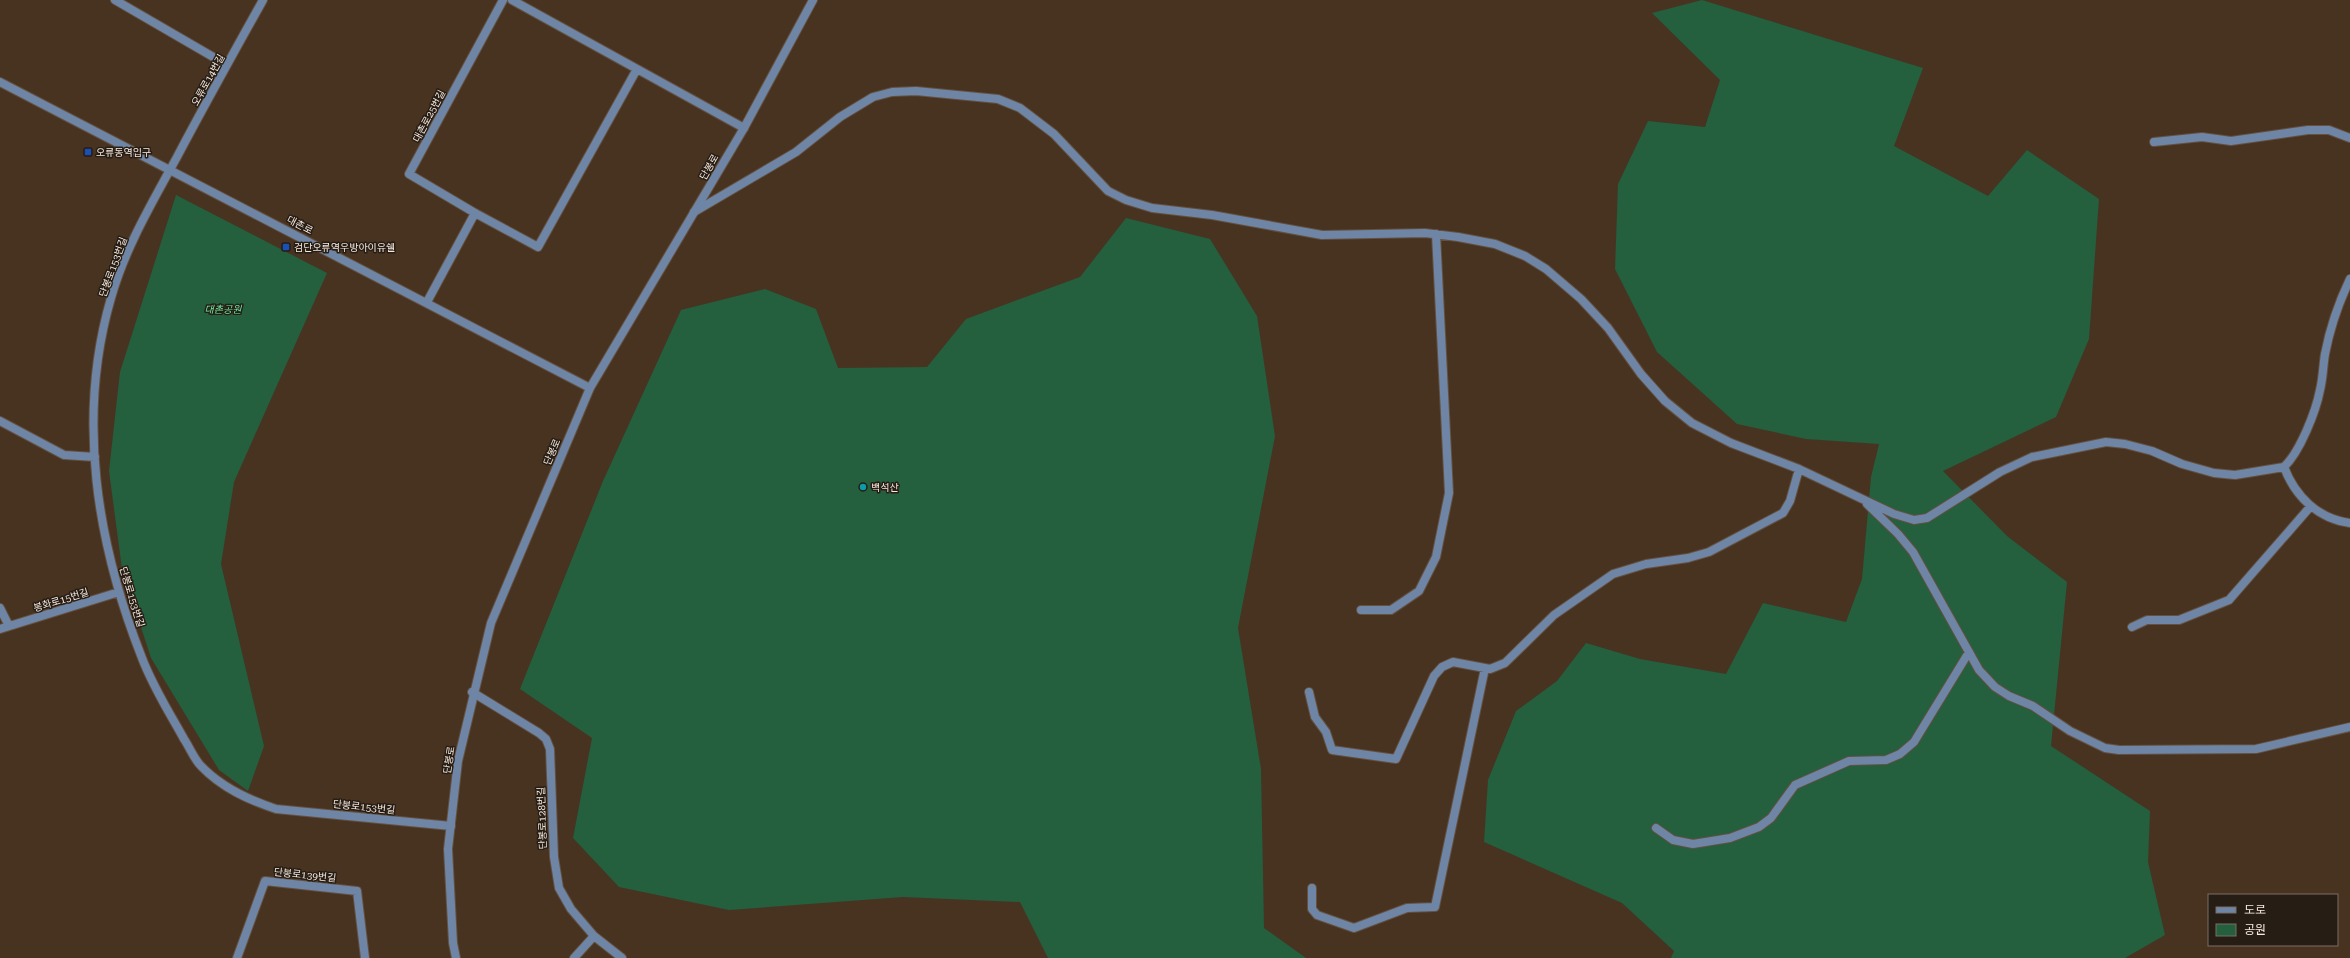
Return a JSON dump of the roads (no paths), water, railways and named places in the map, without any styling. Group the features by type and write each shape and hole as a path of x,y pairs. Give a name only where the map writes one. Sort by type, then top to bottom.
{"street":[{"path":"115,0 227,65"},
{"name":"오류로14번길","path":"170,169 263,0"},
{"name":"대촌로25번길","path":"504,0 409,174 475,213 538,247 637,69"},
{"path":"512,0 744,128"},
{"name":"단봉로","path":"456,958 453,943 448,849 458,761 472,692 491,623 590,388 744,128 813,0"},
{"name":"대촌로","path":"0,82 427,302 590,388"},
{"path":"694,212 796,152 840,117 873,97 892,92 916,91 998,99 1020,108 1054,134 1108,191 1126,200 1152,208 1212,215 1322,235 1436,234 1495,244 1525,256 1546,269 1581,299 1608,328 1641,374 1665,401 1692,423 1710,433 1799,469 1862,499 1914,520 1927,518 2000,472 2032,457 2106,442 2152,451 2182,464 2214,473 2235,475 2284,467 2298,446 2312,416 2320,391 2325,354 2332,327 2350,278"},
{"path":"2154,142 2202,137 2231,141 2308,130 2329,130 2350,138"},
{"name":"단봉로153번길","path":"170,169 137,230 111,298 96,368 92,424 98,491 108,550 126,617 153,686 200,765 224,786 252,801 276,808 451,826"},
{"path":"427,302 475,213"},
{"path":"1361,610 1391,610 1419,591 1436,557 1448,500 1449,493 1436,234"},
{"path":"0,422 64,455 95,457"},
{"path":"2284,467 2290,481 2310,507 2326,516 2350,523"},
{"path":"1309,692 1315,717 1326,732 1332,750 1396,759 1434,676 1442,667 1452,662 1490,669 1505,663 1554,615 1613,574 1646,564 1709,552 1783,513 1790,501 1799,469"},
{"path":"1862,499 1898,534 1913,552 1979,670 1995,687 2008,696 2033,706 2070,731 2105,748 2119,750 2256,749 2350,727"},
{"path":"2132,627 2147,620 2179,620 2229,600 2310,507"},
{"name":"봉화로15번길","path":"0,629 119,592"},
{"path":"0,608 10,626"},
{"path":"1656,828 1672,840 1693,844 1730,838 1759,827 1771,818 1795,785 1849,761 1886,760 1900,754 1914,742 1969,652"},
{"path":"1312,888 1312,909 1317,915 1354,928 1407,908 1435,907 1485,668"},
{"name":"단봉로128번길","path":"472,692 540,733 546,739 550,749 554,857 559,888 571,909 594,936 622,958"},
{"name":"단봉로139번길","path":"237,958 265,881 357,891 365,958"},
{"path":"574,958 594,936"}],"place":[{"name":"오류동역입구","path":"88,152"},
{"name":"검단오류역우방아이유쉘","path":"286,247"},
{"name":"백석산","path":"863,487"}],"park label":[{"name":"대촌공원","path":"223,309"}]}
